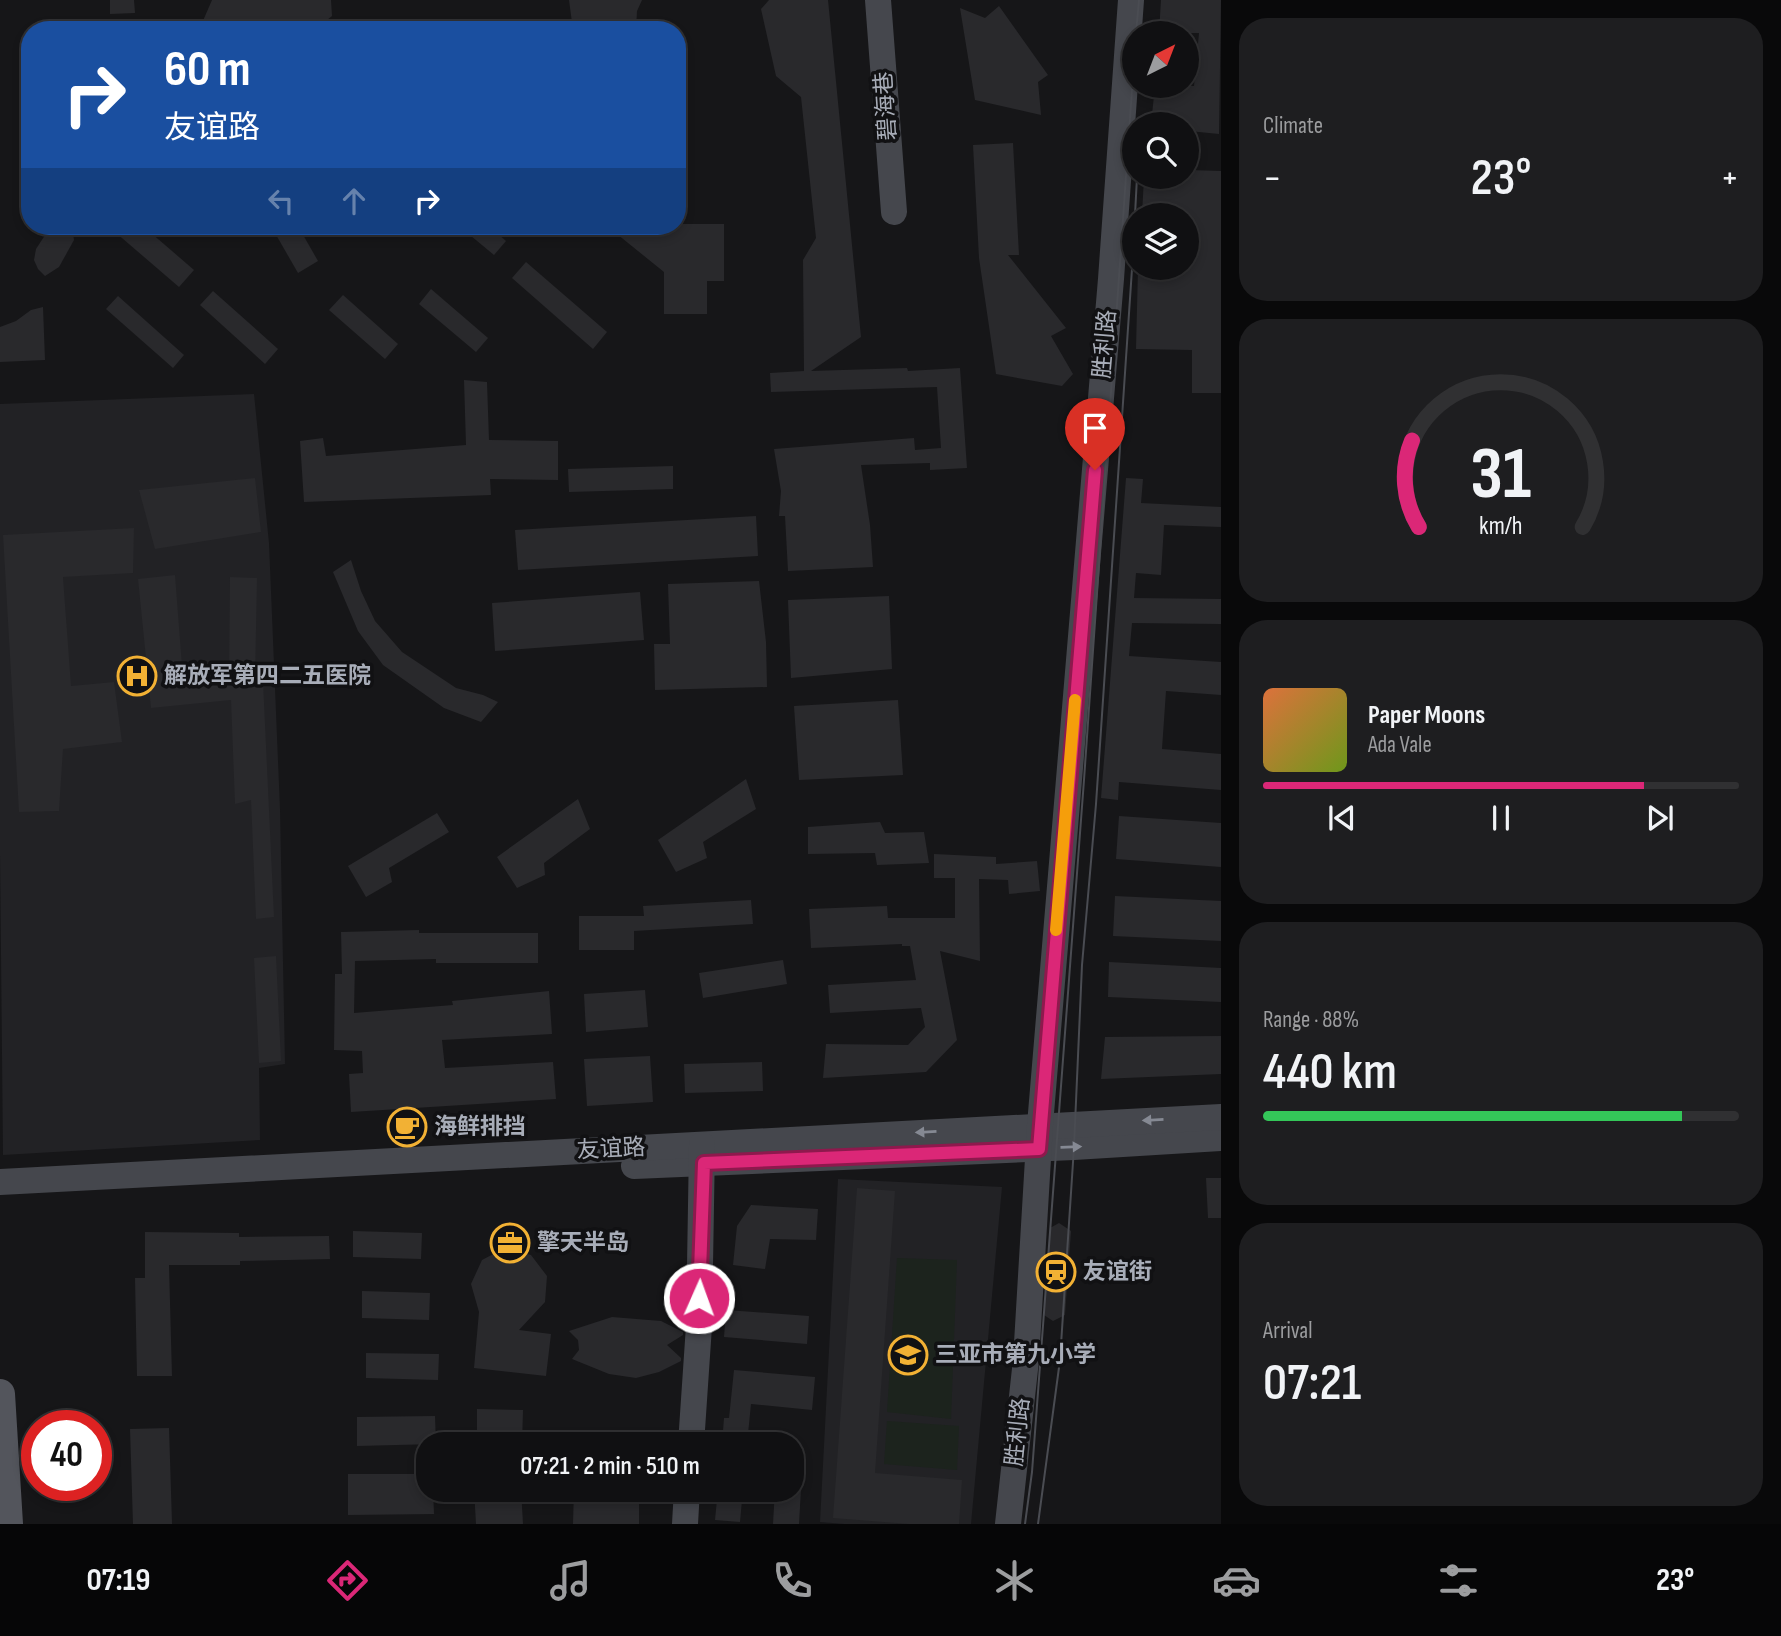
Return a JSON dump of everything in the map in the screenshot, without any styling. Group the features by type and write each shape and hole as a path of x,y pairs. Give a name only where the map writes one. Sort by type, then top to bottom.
{"main road":[{"path":"0,1394 8,1524"}],"street":[{"name":"碧海巷","path":"878,0 902,211 896,0"},
{"name":"胜利路","path":"1008,1524 1026,1360 1039,1137 1110,293 1131,0"},
{"name":"友谊路","path":"1039,1137 1221,1117"},
{"name":"友谊路","path":"0,1182 1039,1137 1221,1138"},
{"name":"友谊路","path":"0,1200 703,1153"},
{"path":"692,1432 699,1326 703,1153"},
{"path":"685,1524 686,1502"}],"shaded area":[{"name":"解放军第四二五医院","path":"254,394 269,543 280,809 285,1064 259,1068 260,1140 3,1155 0,404"},
{"name":"三亚市第九小学","path":"838,1179 1002,1187 971,1524 820,1522"},
{"path":"897,1258 957,1260 951,1419 887,1412"},
{"path":"887,1421 959,1426 957,1470 884,1464"}],"building":[{"path":"110,0 134,0 135,13 110,14"},
{"path":"212,0 331,0 332,16 326,21 203,21"},
{"path":"569,0 642,0 636,21 572,21"},
{"path":"769,0 828,0 861,337 811,371 960,368 967,468 930,470 930,463 861,465 873,567 788,571 785,516 779,516 781,491 774,449 914,438 915,450 941,448 937,387 771,392 770,373 804,371 803,260 816,238 801,97 776,76 761,9"},
{"path":"1161,0 1221,0 1219,134 1199,132 1199,112 1152,112 1154,98 1199,98 1199,21 1160,21"},
{"path":"999,6 1048,75 1038,82 1041,115 975,100 960,8 985,18"},
{"path":"1013,143 1019,255 1008,255 1066,328 1051,336 1073,374 1062,386 996,374 979,258 973,145"},
{"path":"1199,170 1221,171 1221,393 1192,393 1192,350 1136,349 1138,280 1199,280 1199,203 1143,203 1143,189 1199,189"},
{"path":"686,224 724,224 724,281 707,281 707,314 664,314 664,272 618,235 686,235"},
{"path":"45,235 73,235 74,240 59,267 45,276 34,260 36,249"},
{"path":"118,235 153,235 194,270 179,287"},
{"path":"276,235 303,235 318,261 298,273"},
{"path":"470,235 499,235 506,241 494,255"},
{"path":"526,262 607,332 593,349 512,278"},
{"path":"431,289 488,338 476,352 419,304"},
{"path":"213,291 278,349 265,364 200,305"},
{"path":"343,295 398,344 385,359 329,310"},
{"path":"118,296 184,355 173,368 106,309"},
{"path":"43,307 45,360 0,362 0,327 16,321 31,310"},
{"path":"464,380 487,382 489,440 558,441 558,480 490,479 491,495 304,502 300,441 323,438 326,456 466,445"},
{"path":"673,466 673,489 569,492 568,469"},
{"path":"255,478 261,532 155,549 139,490"},
{"path":"1126,478 1143,479 1141,503 1221,507 1221,527 1164,525 1161,575 1136,573 1134,598 1221,599 1221,624 1132,623 1129,656 1221,662 1221,695 1166,691 1162,749 1221,754 1221,790 1119,782 1118,800 1101,798"},
{"path":"756,516 758,556 518,570 515,530"},
{"path":"134,528 133,573 63,577 71,686 114,682 122,742 63,749 59,811 19,812 3,535"},
{"path":"351,560 375,621 402,652 456,688 498,702 481,722 444,708 383,665 358,631 333,572"},
{"path":"175,575 183,679 229,680 230,577 257,578 255,681 263,681 274,917 256,919 251,800 235,804 231,700 151,708 138,579"},
{"path":"759,581 766,642 767,687 655,690 654,644 670,644 668,584"},
{"path":"640,592 644,640 495,651 492,603"},
{"path":"889,596 892,669 791,678 788,600"},
{"path":"898,700 903,775 799,780 794,706"},
{"path":"746,779 756,809 703,842 707,858 676,872 658,840"},
{"path":"578,799 590,829 544,863 545,875 517,888 497,857"},
{"path":"437,813 449,832 389,868 392,882 366,897 348,866"},
{"path":"1119,816 1221,823 1221,867 1116,859"},
{"path":"880,822 885,833 924,832 929,863 877,865 875,853 808,854 808,827"},
{"path":"934,854 996,857 996,864 1037,861 1040,891 1009,894 1008,880 979,879 980,961 940,951 957,1040 926,1072 823,1078 826,1044 908,1045 925,1027 921,1008 830,1013 828,985 916,980 910,946 902,944 811,948 809,909 887,906 888,918 955,918 955,878 934,878"},
{"path":"1115,896 1221,901 1221,941 1113,936"},
{"path":"751,900 753,924 634,931 634,950 579,950 579,916 644,916 643,906"},
{"path":"419,930 419,933 538,933 538,963 436,963 436,959 355,961 354,1013 453,1005 452,1001 549,991 552,1034 442,1040 445,1068 553,1062 556,1099 351,1112 349,1074 363,1073 362,1051 334,1050 335,974 342,974 341,932"},
{"path":"276,956 281,1061 259,1063 254,958"},
{"path":"783,960 787,984 703,998 699,973"},
{"path":"1109,962 1221,968 1221,1002 1108,997"},
{"path":"645,990 648,1027 586,1032 584,994"},
{"path":"1221,1036 1221,1074 1101,1079 1105,1037"},
{"path":"650,1056 653,1102 587,1106 584,1059"},
{"path":"762,1062 763,1091 685,1093 684,1064"},
{"path":"1206,1178 1221,1178 1221,1218 1208,1218"},
{"path":"857,1188 895,1191 875,1473 962,1480 959,1524 909,1524 833,1518"},
{"path":"751,1205 818,1209 816,1240 770,1239 765,1269 733,1265 737,1226"},
{"name":"友谊街","path":"1059,1223 1071,1231 1065,1315 1053,1321 1044,1315 1050,1228"},
{"path":"353,1231 422,1233 421,1259 353,1257"},
{"path":"145,1232 239,1233 239,1237 329,1236 330,1259 240,1261 240,1265 169,1265 172,1376 137,1376 135,1278 145,1278"},
{"path":"505,1248 531,1255 547,1276 545,1302 519,1330 551,1334 546,1376 474,1368 479,1312 471,1284 482,1260"},
{"path":"362,1291 430,1293 429,1320 362,1318"},
{"path":"726,1310 809,1316 807,1344 724,1337"},
{"path":"612,1317 661,1321 683,1332 683,1335 667,1345 681,1361 659,1372 636,1378 609,1374 572,1359 579,1350 578,1340 569,1331"},
{"path":"366,1353 439,1354 438,1380 366,1378"},
{"path":"734,1370 815,1377 812,1410 751,1404 748,1432 723,1432 724,1418 729,1418"},
{"path":"477,1409 523,1410 522,1432 477,1432"},
{"path":"435,1416 436,1432 416,1432 416,1445 357,1446 357,1417"},
{"path":"169,1428 172,1524 133,1524 130,1429"},
{"path":"348,1474 416,1474 416,1502 434,1502 434,1514 348,1515"},
{"path":"475,1502 522,1502 523,1524 476,1524"},
{"path":"574,1502 639,1502 639,1524 573,1524"},
{"path":"717,1502 742,1502 740,1522 715,1520"},
{"path":"774,1502 800,1502 799,1524 773,1524"}],"tram line":[{"path":"1137,21 1139,0"},
{"path":"1025,1524 1032,1472 1084,780 1131,98"},
{"path":"1136,189 1136,203"},
{"path":"1038,1524 1060,1360 1074,1147 1082,965 1096,804 1131,280"}],"slow traffic":[{"path":"1056,930 1075,700"}],"place":[{"name":"解放军第四二五医院","path":"137,676"},
{"name":"海鲜排挡","path":"407,1127"},
{"name":"擎天半岛","path":"510,1243"},
{"name":"友谊街","path":"1056,1272"},
{"name":"三亚市第九小学","path":"908,1355"}],"route":[{"path":"699,1298 704,1163 1039,1149 1095,470"}]}
